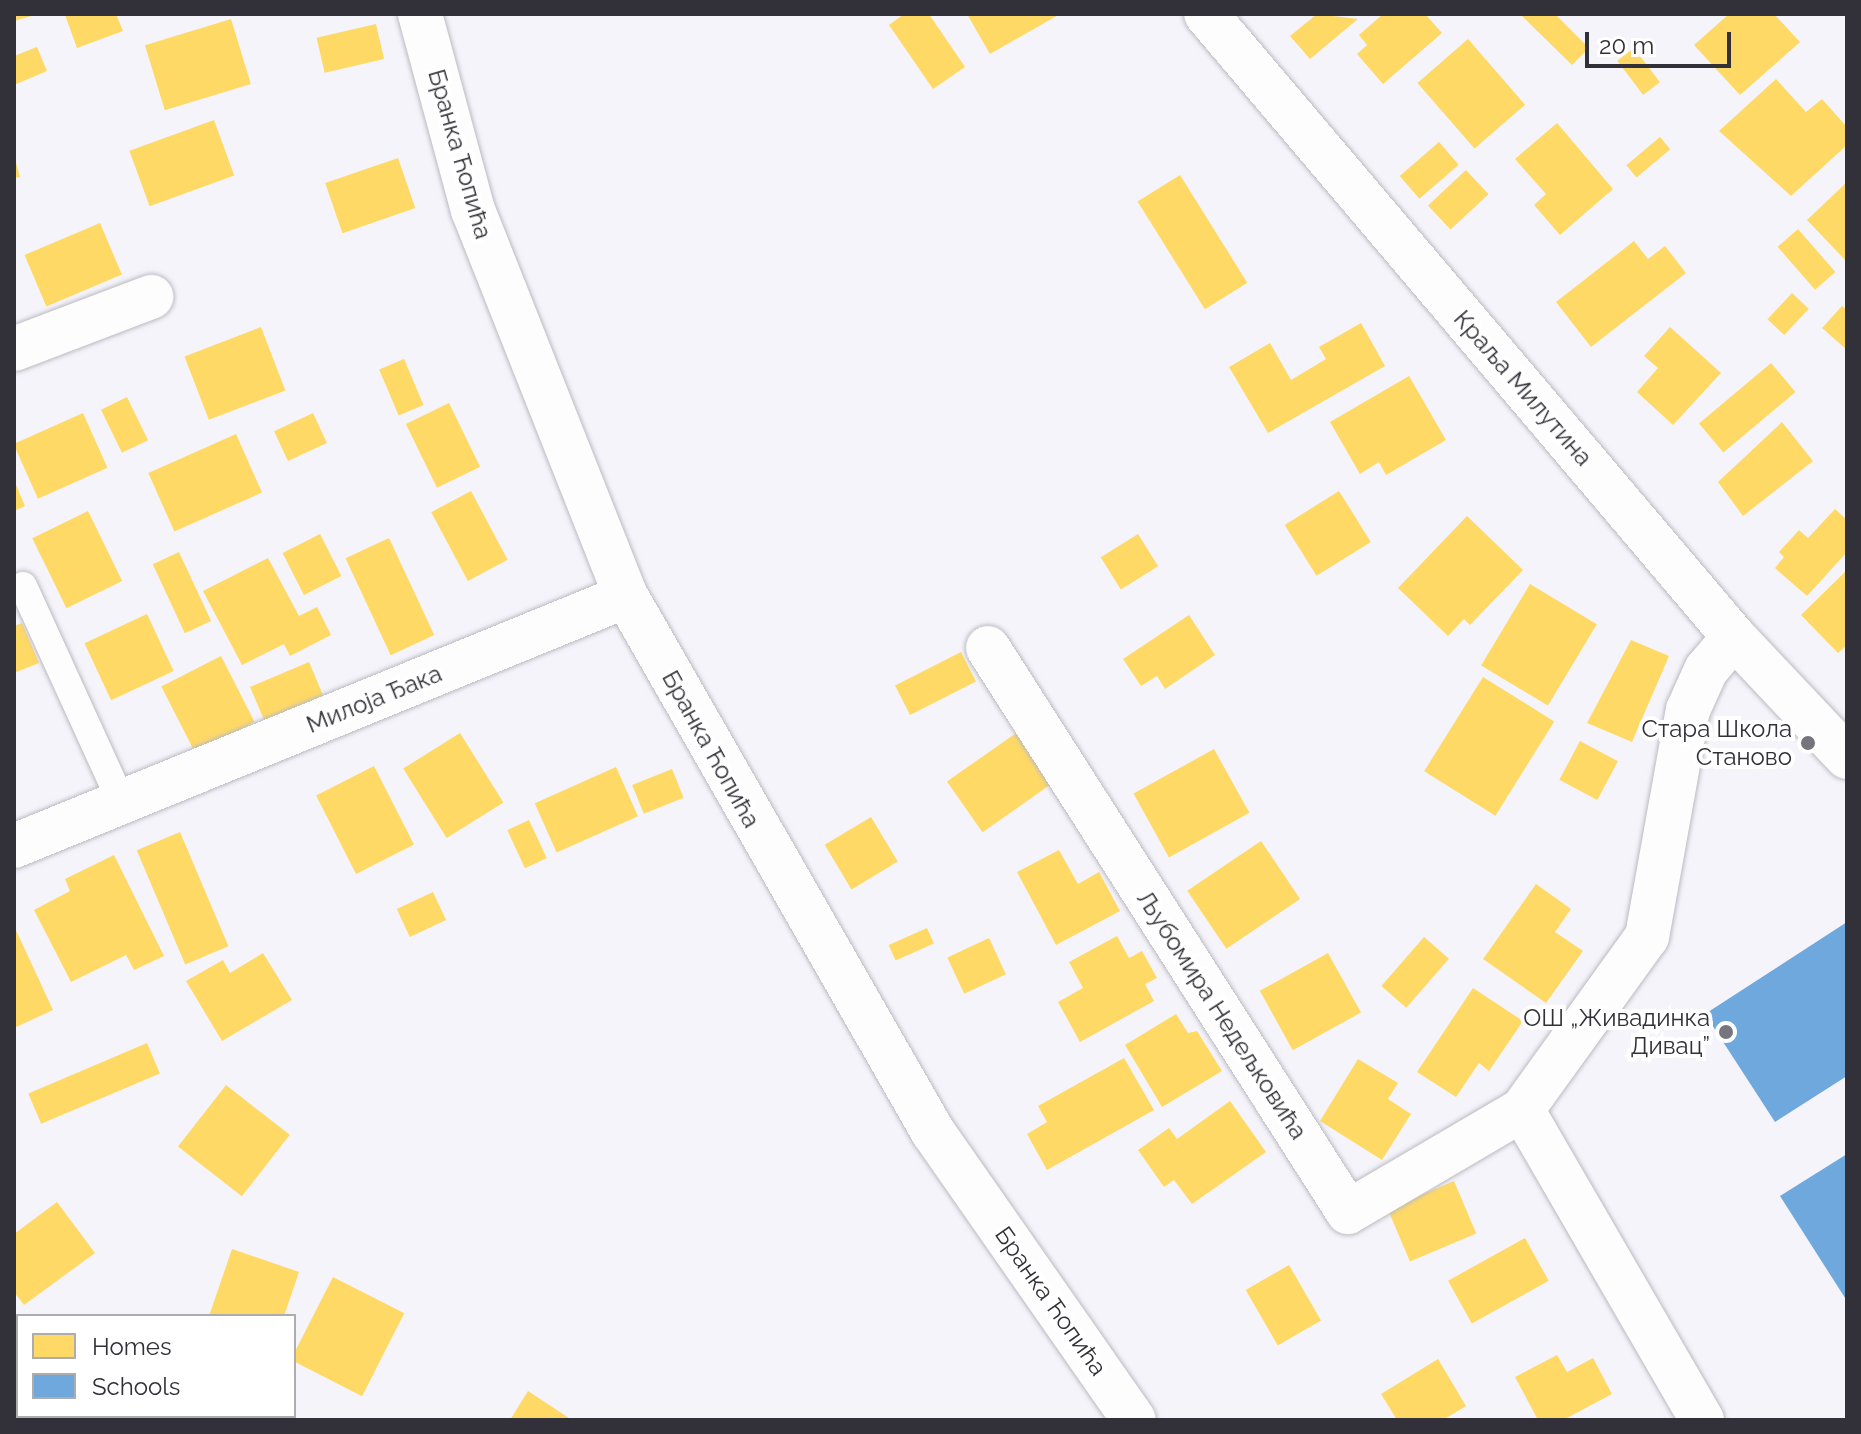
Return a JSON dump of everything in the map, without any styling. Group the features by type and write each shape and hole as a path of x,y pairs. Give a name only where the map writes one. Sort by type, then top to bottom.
{"street":[{"name":"Бранка Ћопића","path":"420,14 473,210 626,596 933,1132 1134,1420"},
{"name":"Краља Милутина","path":"1206,14 1734,637 1847,757"},
{"path":"14,349 151,297"},
{"name":"Милоја Ђака","path":"14,846 626,596"},
{"name":"Љубомира Недељковића","path":"988,648 1348,1212 1522,1110 1647,937 1688,710 1706,670 1734,637"},
{"path":"1522,1110 1702,1420"}],"lane":[{"path":"23,586 121,801"}],"building: Homes":[{"path":"14,14 35,14 35,15 14,21"},
{"path":"116,14 123,31 77,48 65,15"},
{"path":"904,14 929,14 965,67 933,89 889,25"},
{"path":"967,14 1060,14 990,54"},
{"path":"1317,14 1358,19 1310,59 1290,36"},
{"path":"1383,14 1425,14 1442,33 1383,84 1357,54 1367,45 1359,35"},
{"path":"1555,14 1589,48 1572,65 1522,16"},
{"path":"1729,14 1774,14 1800,42 1740,95 1694,45"},
{"path":"231,19 251,84 165,110 145,45"},
{"path":"376,24 384,59 325,73 317,38"},
{"path":"1468,39 1525,105 1475,149 1417,83"},
{"path":"37,47 47,71 14,85 14,56"},
{"path":"1634,48 1660,82 1643,95 1617,61"},
{"path":"1776,79 1806,112 1822,99 1847,127 1847,145 1791,196 1719,131"},
{"path":"214,120 234,175 150,206 129,151"},
{"path":"1557,123 1613,189 1560,235 1534,205 1546,194 1515,159"},
{"path":"1660,137 1670,149 1637,178 1626,165"},
{"path":"1439,142 1459,165 1419,199 1400,176"},
{"path":"398,158 415,208 342,233 325,183"},
{"path":"14,160 20,177 14,178"},
{"path":"1466,170 1489,194 1450,230 1428,205"},
{"path":"1180,175 1247,283 1205,309 1138,201"},
{"path":"1847,182 1847,262 1807,220"},
{"path":"100,223 122,275 46,307 25,255"},
{"path":"1798,229 1835,272 1815,290 1778,247"},
{"path":"1634,241 1648,259 1665,246 1686,273 1591,347 1556,302"},
{"path":"1792,293 1809,309 1784,335 1767,319"},
{"path":"1842,306 1847,310 1847,350 1822,328"},
{"path":"1361,323 1385,366 1268,433 1229,367 1270,343 1291,380 1326,359 1319,347"},
{"path":"261,327 285,390 209,420 184,356"},
{"path":"1670,327 1721,373 1673,425 1637,392 1658,368 1644,356"},
{"path":"404,359 424,405 399,416 379,370"},
{"path":"1771,363 1795,392 1723,453 1699,423"},
{"path":"1409,376 1446,440 1386,475 1379,462 1360,474 1330,422"},
{"path":"127,397 148,440 122,453 101,410"},
{"path":"449,403 480,467 437,488 406,424"},
{"path":"83,413 107,468 38,499 14,444"},
{"path":"313,413 327,443 288,461 274,431"},
{"path":"1782,422 1813,461 1743,516 1718,482"},
{"path":"236,434 262,492 174,532 148,473"},
{"path":"14,480 25,506 14,511"},
{"path":"471,491 508,560 468,581 431,512"},
{"path":"1339,491 1371,542 1317,576 1285,525"},
{"path":"1835,509 1847,520 1847,552 1807,596 1775,568 1784,557 1779,552 1799,530 1808,538"},
{"path":"88,511 122,581 66,608 32,538"},
{"path":"1467,516 1523,570 1470,625 1464,619 1448,636 1398,588"},
{"path":"320,534 341,576 304,595 283,553"},
{"path":"1138,534 1158,566 1121,590 1101,557"},
{"path":"389,538 434,635 391,655 345,558"},
{"path":"179,552 211,621 185,633 153,564"},
{"path":"268,558 299,616 317,607 331,635 290,656 284,644 242,665 203,591"},
{"path":"1847,570 1847,645 1838,653 1801,615"},
{"path":"1530,584 1597,624 1548,706 1481,665"},
{"path":"147,614 174,671 111,700 84,643"},
{"path":"1189,615 1215,655 1165,689 1157,676 1141,686 1123,659"},
{"path":"22,623 39,663 14,673 14,626"},
{"path":"1631,640 1669,656 1632,742 1587,723"},
{"path":"961,652 976,681 910,715 895,686"},
{"path":"221,656 255,722 195,752 161,686"},
{"path":"309,662 323,695 264,720 250,687"},
{"path":"1483,677 1554,722 1495,816 1424,771"},
{"path":"1019,731 1055,782 982,832 947,781"},
{"path":"460,733 503,803 447,838 403,769"},
{"path":"1580,741 1618,761 1597,800 1559,780"},
{"path":"1214,749 1249,813 1169,857 1134,794"},
{"path":"374,766 414,844 356,874 316,796"},
{"path":"616,767 638,816 557,853 535,803"},
{"path":"672,769 684,798 644,814 632,785"},
{"path":"871,817 898,862 851,889 825,845"},
{"path":"529,820 547,858 525,868 507,830"},
{"path":"180,832 228,946 185,965 137,850"},
{"path":"1261,841 1300,899 1226,949 1187,891"},
{"path":"1059,850 1078,884 1099,872 1120,911 1056,945 1017,872"},
{"path":"114,855 164,956 134,970 126,955 71,982 34,910 70,891 65,879"},
{"path":"1536,884 1571,909 1555,932 1583,951 1546,1003 1483,959"},
{"path":"433,892 446,920 410,937 397,909"},
{"path":"14,926 53,1010 14,1028"},
{"path":"927,928 934,944 896,961 889,945"},
{"path":"1117,936 1129,958 1142,951 1157,978 1145,984 1154,1001 1080,1042 1058,1002 1083,988 1069,962"},
{"path":"1424,937 1449,959 1406,1008 1381,986"},
{"path":"989,938 1006,974 964,994 947,957"},
{"path":"263,953 292,1000 222,1041 186,981 223,960 230,973"},
{"path":"1328,953 1361,1012 1293,1050 1260,991"},
{"path":"1473,988 1523,1021 1489,1071 1479,1063 1456,1097 1417,1072"},
{"path":"1176,1014 1188,1033 1197,1031 1222,1071 1162,1107 1125,1045"},
{"path":"147,1043 160,1073 41,1124 28,1093"},
{"path":"1124,1058 1154,1110 1047,1170 1027,1134 1047,1122 1038,1106"},
{"path":"1358,1059 1398,1083 1388,1099 1411,1114 1382,1160 1320,1121"},
{"path":"226,1085 290,1135 242,1196 178,1146"},
{"path":"1230,1101 1266,1152 1192,1204 1174,1180 1164,1187 1138,1150 1169,1128 1177,1139"},
{"path":"1454,1181 1476,1233 1410,1262 1388,1209"},
{"path":"57,1202 95,1253 24,1305 14,1292 14,1234"},
{"path":"1525,1238 1549,1281 1472,1324 1448,1281"},
{"path":"232,1249 299,1272 285,1314 210,1314"},
{"path":"1289,1265 1321,1320 1278,1345 1246,1290"},
{"path":"333,1277 404,1313 362,1396 296,1363 296,1350"},
{"path":"1557,1355 1567,1372 1593,1358 1612,1394 1563,1420 1538,1420 1515,1377"},
{"path":"1438,1359 1466,1406 1443,1420 1397,1420 1381,1394"},
{"path":"528,1391 572,1420 510,1420"}],"building: Schools":[{"path":"1847,922 1847,1076 1775,1122 1705,1014"},
{"path":"1847,1154 1847,1301 1780,1196"}],"place":[{"name":"Стара Школа Станово","path":"1808,743"},
{"name":"ОШ „Живадинка Дивац”","path":"1726,1032"}]}
